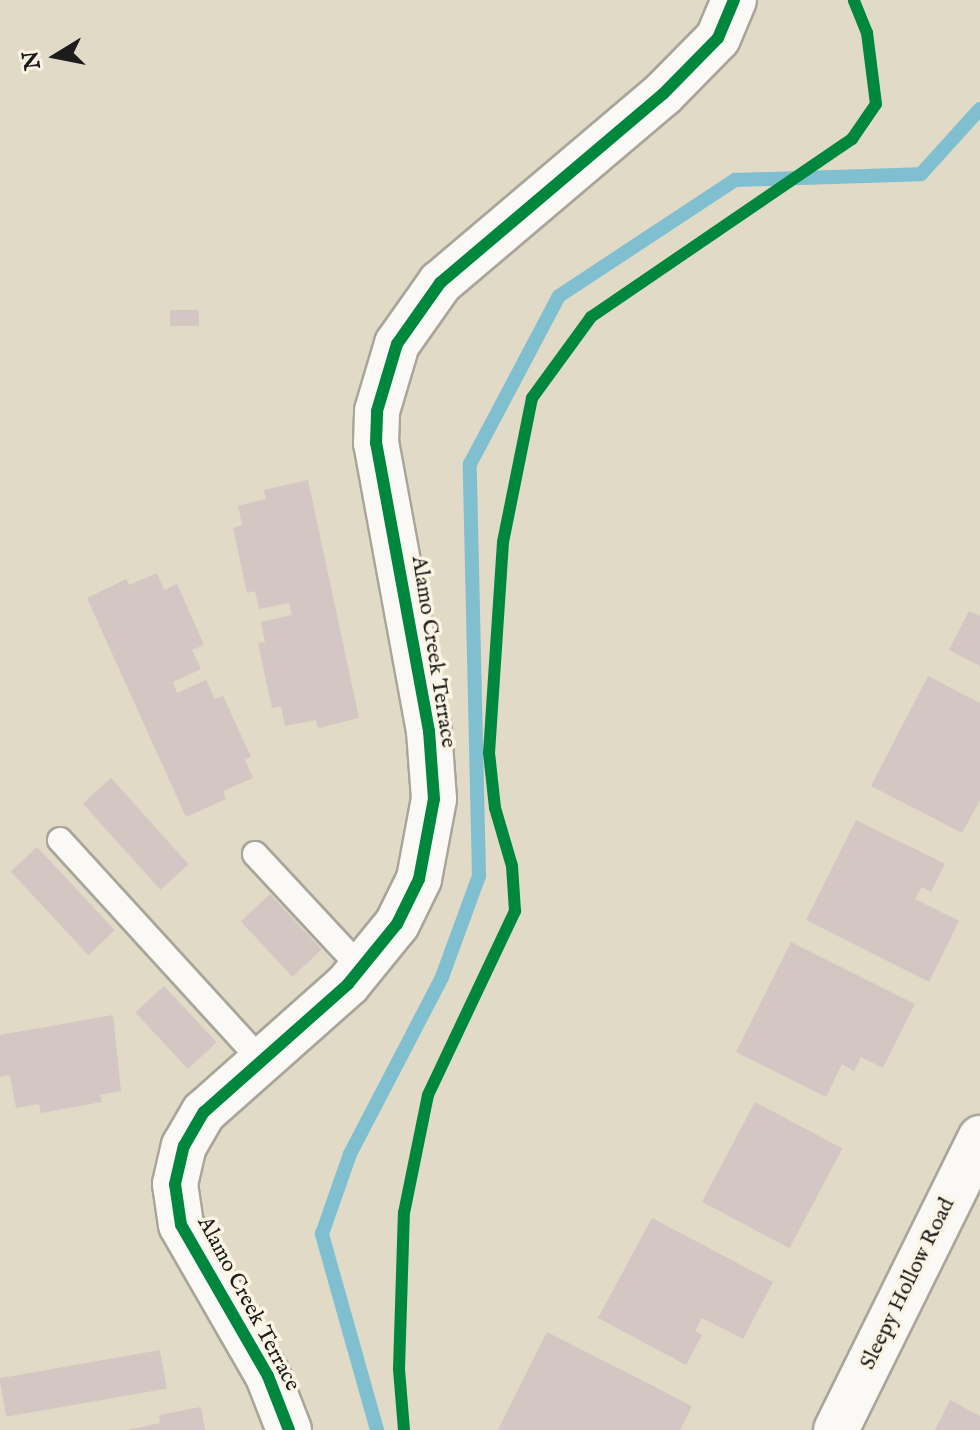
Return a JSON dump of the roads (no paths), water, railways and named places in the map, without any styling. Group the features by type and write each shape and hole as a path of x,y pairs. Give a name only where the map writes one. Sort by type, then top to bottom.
{"street":[{"name":"Alamo Creek Terrace","path":"289,1430 268,1376 181,1225 175,1184 184,1146 204,1112 361,968 397,924 419,879 434,799 429,731 376,443 377,411 397,344 440,283 685,72 718,38 734,0"},
{"name":"Sleepy Hollow Road","path":"836,1430 980,1138"}],"lane":[{"path":"60,840 262,1061"},
{"path":"255,854 361,968"}],"waterway":[{"path":"377,1430 322,1234 350,1154 442,977 479,876 470,464 559,296 735,180 921,174 980,109"}]}
